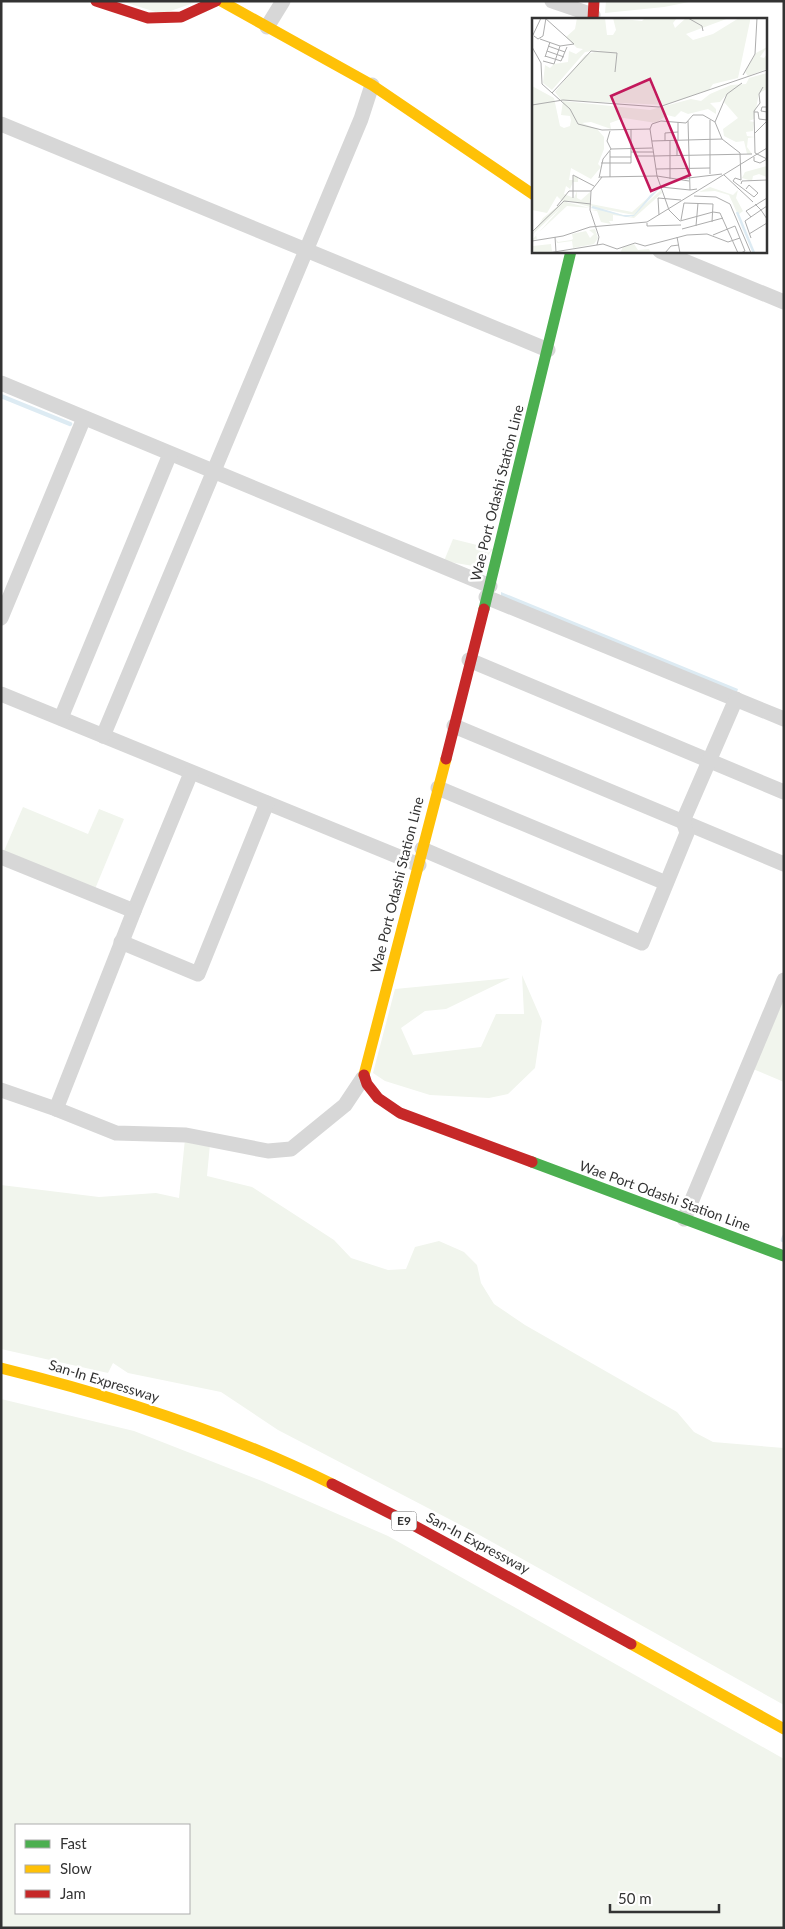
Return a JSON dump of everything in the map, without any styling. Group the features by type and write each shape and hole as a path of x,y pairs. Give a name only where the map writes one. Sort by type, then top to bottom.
{"main road":[{"path":"96,1 148,18 181,17 216,1"},
{"path":"221,1 372,84 532,194"},
{"name":"Wae Port Odashi Station Line","path":"571,252 488,592 363,1078 372,1093 383,1104 400,1113 784,1256"},
{"name":"San-In Expressway","path":"1,1368 41,1377 151,1411 255,1451 367,1501 571,1610 784,1729"}],"street":[{"path":"267,27 283,1"},
{"path":"552,1 593,10"},
{"path":"103,736 361,119 372,84"},
{"path":"1,124 548,350"},
{"path":"662,252 784,302"},
{"path":"1,383 784,719"},
{"path":"1,618 84,418"},
{"path":"61,718 170,454"},
{"path":"469,660 784,792"},
{"path":"1,694 419,865"},
{"path":"422,849 642,943 686,833 683,821 736,699"},
{"path":"454,726 784,864"},
{"path":"56,1109 121,942 191,773"},
{"path":"438,788 666,883"},
{"path":"121,942 198,974 267,804"},
{"path":"1,857 134,911"},
{"path":"684,1220 784,980"},
{"path":"1,1090 116,1133 186,1135 268,1151 291,1149 345,1105 363,1078"}],"shaded area":[{"path":"121,1 199,1 162,14"},
{"path":"606,1 694,1 664,7 605,13"},
{"path":"453,539 493,549 479,567 444,561"},
{"path":"501,592 738,689 736,695 501,597"},
{"path":"23,807 88,834 99,809 124,819 95,889 4,851"},
{"path":"522,975 542,1021 535,1068 508,1094 489,1098 430,1095 385,1081 373,1073 395,989 510,978 446,1009 425,1011 401,1028 413,1055 481,1047 496,1014 524,1014"},
{"path":"784,999 784,1082 753,1069"},
{"path":"185,1139 210,1144 207,1176 252,1187 334,1240 351,1258 388,1270 406,1269 415,1247 439,1241 464,1252 477,1265 481,1283 494,1304 525,1325 677,1412 694,1432 713,1442 784,1448 784,1705 474,1532 278,1430 221,1392 128,1373 113,1363 108,1373 1,1349 1,1185 99,1197 156,1193 179,1198"},
{"path":"1,1399 134,1431 262,1481 388,1536 784,1759 784,1928 1,1928"}],"waterway":[{"path":"1,396 70,424"}],"traffic: fast":[{"path":"484,609 571,252"},
{"path":"532,1162 784,1256"}],"traffic: slow":[{"path":"221,1 372,85 532,194"},
{"path":"364,1075 446,759"},
{"path":"1,1368 128,1403 170,1417 252,1448 332,1484"},
{"path":"631,1644 784,1729"}],"traffic: jam":[{"path":"96,1 148,18 181,17 216,1"},
{"path":"593,18 594,1"},
{"path":"446,759 484,609"},
{"path":"364,1075 367,1084 378,1098 400,1113 532,1162"},
{"path":"332,1484 413,1525 631,1644"}]}
